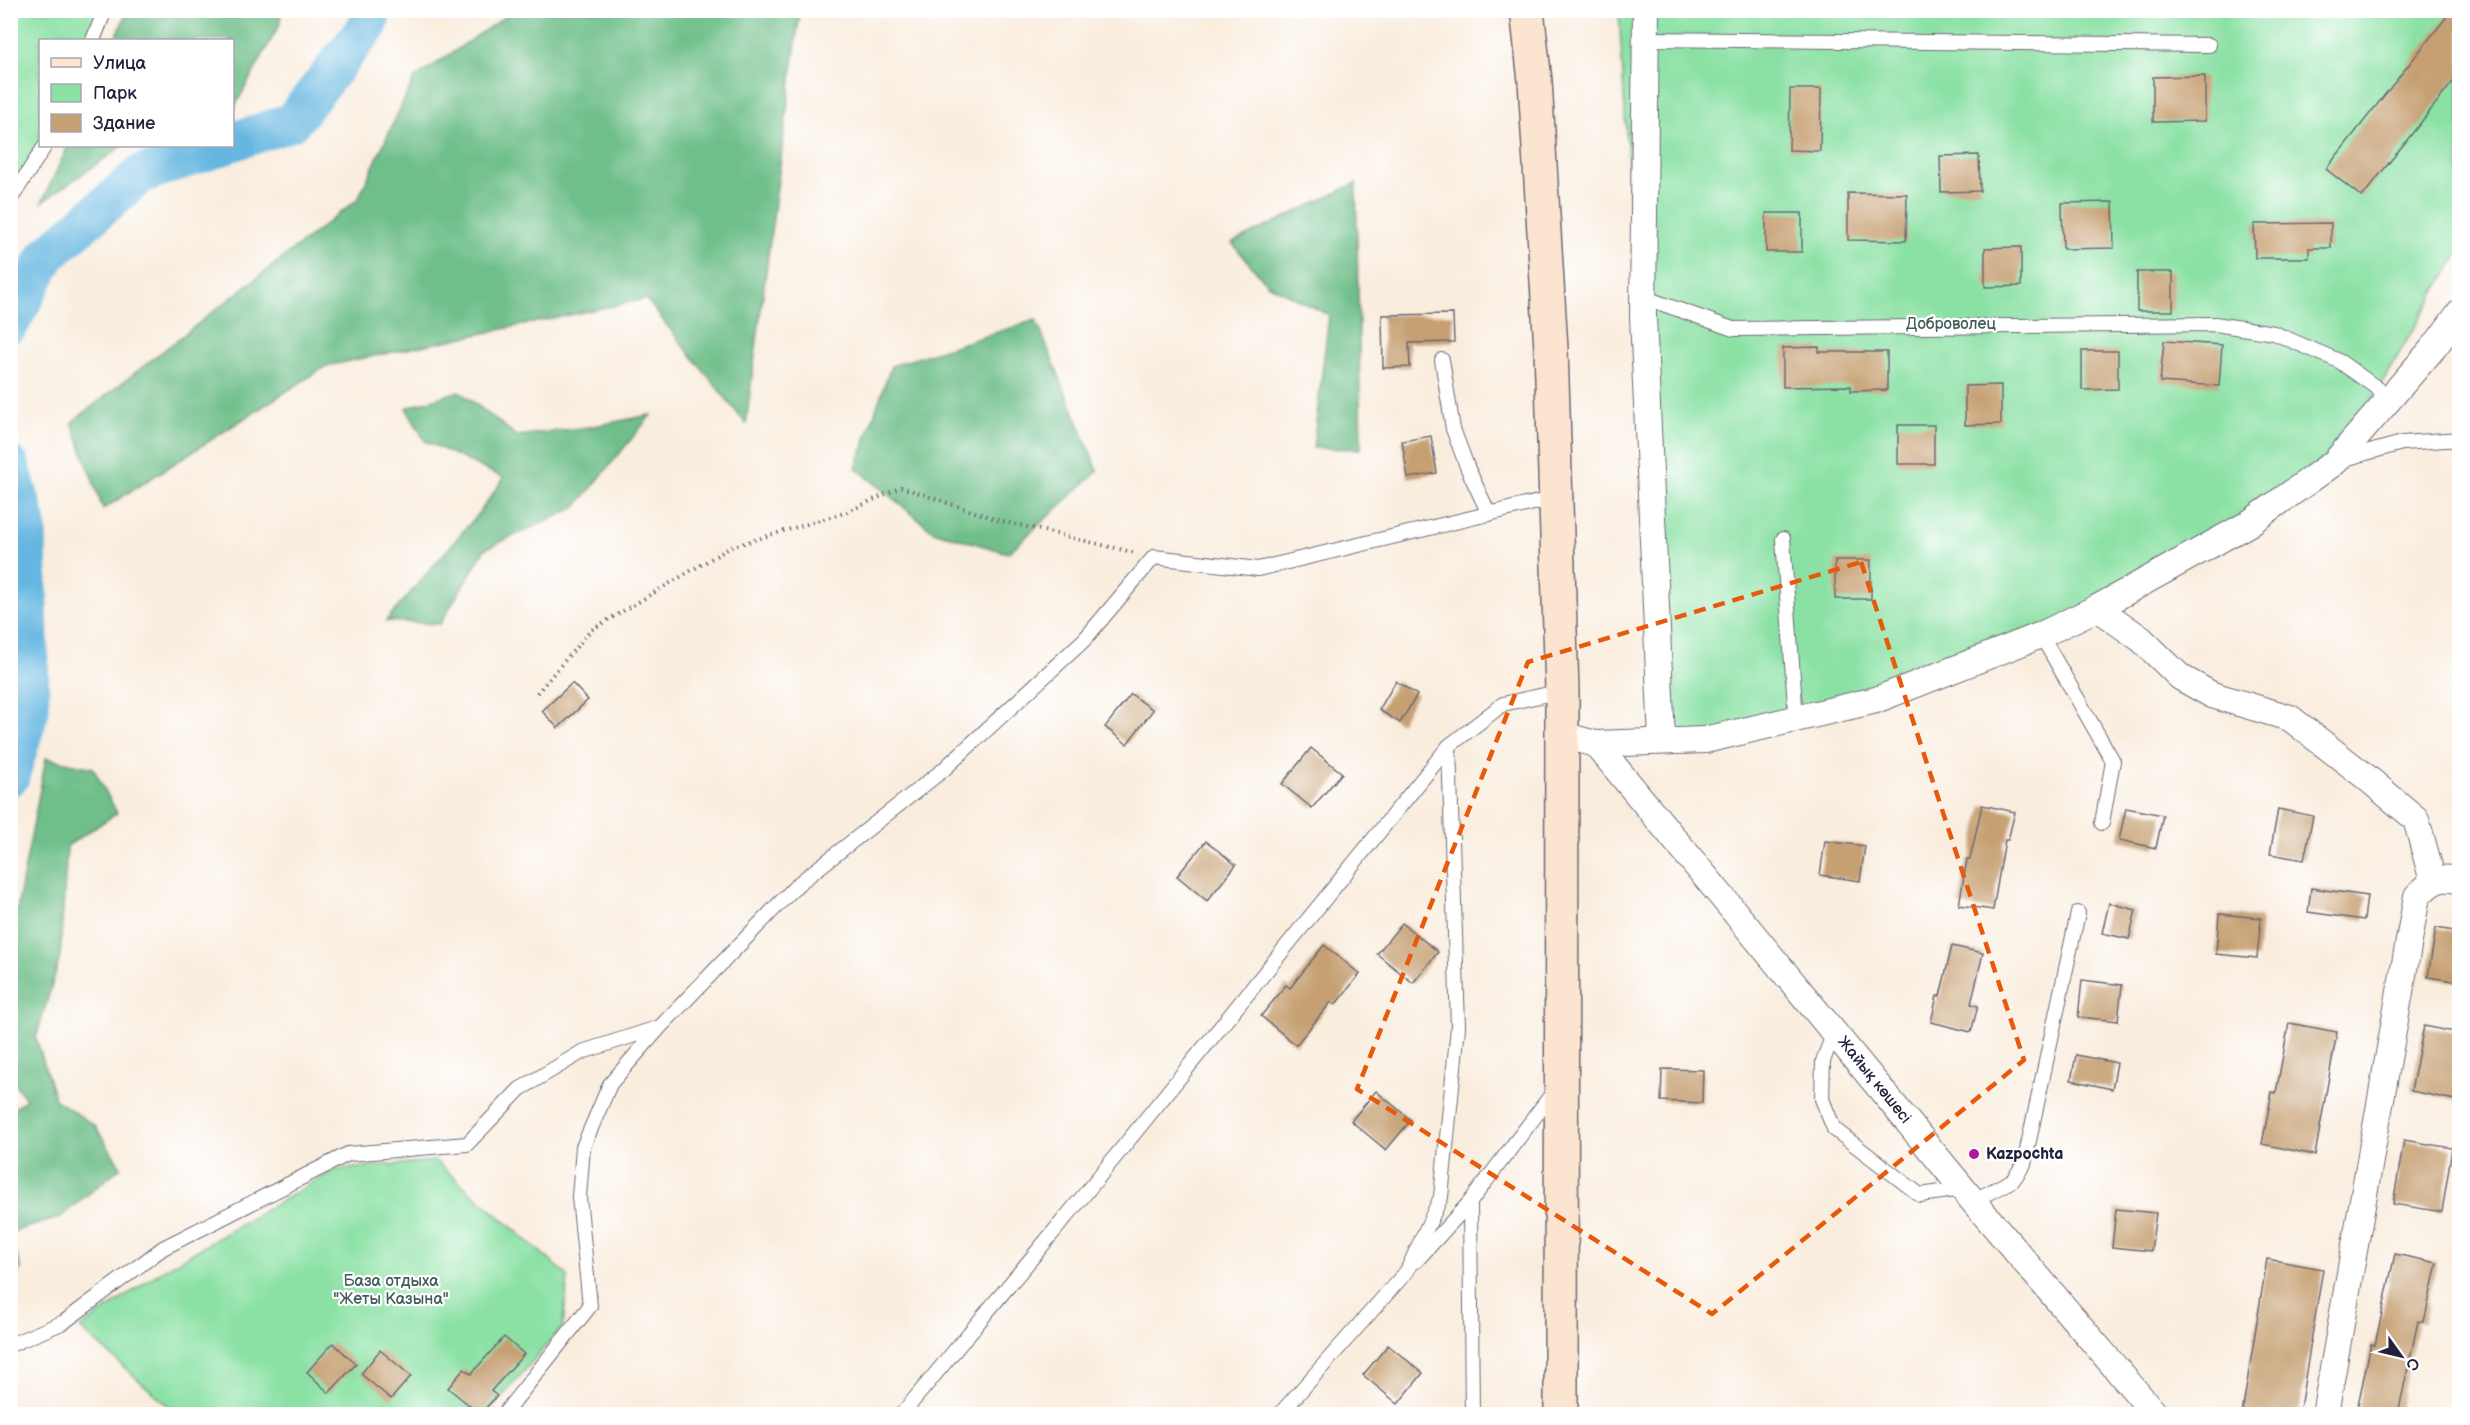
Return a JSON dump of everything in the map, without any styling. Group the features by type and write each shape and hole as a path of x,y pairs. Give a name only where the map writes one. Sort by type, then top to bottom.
{"main road":[{"path":"1527,10 1535,81 1550,337 1562,691 1561,1414"}],"street":[{"path":"1646,10 1643,297 1662,741"},
{"path":"1562,735 1596,744 1705,740 1876,700 2041,635 2097,608 2248,524 2335,462 2435,346 2460,312"},
{"path":"2097,608 2140,639 2180,677 2212,695 2290,718 2366,777 2416,819 2433,881"},
{"name":"Жайық көшесі","path":"1596,744 1968,1195 2155,1414"},
{"path":"2325,1414 2417,896 2433,881 2452,878 2460,880"}],"lane":[{"path":"93,39 105,10"},
{"path":"1646,39 2210,45"},
{"path":"10,200 44,147"},
{"path":"1643,297 1733,329 2215,324 2274,333 2339,361 2391,398"},
{"path":"1442,360 1453,429 1489,514"},
{"path":"2335,462 2402,443 2460,440"},
{"path":"504,1414 590,1306 579,1197 583,1147 610,1084 662,1026 798,884 943,770 1084,640 1154,557 1258,569 1555,498"},
{"path":"1784,539 1796,719"},
{"path":"2041,635 2113,761 2102,823"},
{"path":"902,1414 1080,1200 1449,746 1503,704 1562,691"},
{"path":"1407,1271 1441,1197 1458,1027 1449,746"},
{"path":"1834,1032 1823,1061 1822,1098 1834,1128 1920,1195 1968,1195 2013,1179 2024,1164 2078,913"},
{"path":"10,1344 64,1322 163,1248 348,1154 467,1144 520,1089 582,1052 662,1026"},
{"path":"1280,1414 1470,1202 1562,1082"},
{"path":"1470,1202 1472,1414"}],"path":[{"path":"537,693 591,630 731,547 847,512 901,487 999,520 1154,557"}],"highlighted area":[{"path":"1861,562 2024,1060 1712,1314 1357,1089 1528,662"}],"green space":[{"path":"127,10 281,11 280,24 234,108 234,39 115,39"},
{"path":"11,11 110,11 98,39 39,39 39,147 11,193"},
{"path":"513,11 800,11 746,424 646,299 326,366 103,509 72,422 358,199 414,79"},
{"name":"Доброволец","path":"1619,11 2459,11 2459,252 2335,462 2041,635 1796,719 1662,741"},
{"path":"68,147 122,147 42,202"},
{"path":"1356,183 1361,449 1313,448 1329,315 1267,284 1232,243"},
{"path":"1036,320 1098,471 1008,553 933,531 856,468 891,366"},
{"path":"459,391 517,436 589,427 651,415 575,508 485,549 440,624 386,621 479,513 504,478 425,441 406,408"},
{"path":"46,758 93,768 117,813 67,846 60,957 36,1038 55,1099 95,1126 121,1167 59,1218 11,1232 11,1111 26,1099 11,1079 11,940"},
{"name":"База отдыха \"Жеты Казына\"","path":"435,1161 568,1276 563,1326 487,1414 177,1414 80,1328 162,1271 334,1170"},
{"path":"11,1242 21,1268 10,1285"}],"building":[{"path":"2452,10 2460,10 2460,73 2362,197 2326,169"},
{"path":"2205,76 2205,121 2153,122 2153,77"},
{"path":"1790,89 1821,89 1820,151 1789,150"},
{"path":"1979,155 1980,191 1941,192 1940,156"},
{"path":"1848,193 1907,194 1906,241 1848,240"},
{"path":"2113,202 2114,248 2063,249 2062,203"},
{"path":"1766,213 1802,213 1802,252 1766,252"},
{"path":"2331,223 2331,248 2309,248 2309,258 2255,258 2254,224"},
{"path":"2021,247 2021,286 1985,287 1985,248"},
{"path":"2137,272 2173,272 2173,311 2137,311"},
{"path":"1453,314 1454,342 1409,343 1410,367 1383,368 1382,315"},
{"path":"2164,341 2222,345 2219,386 2160,382"},
{"path":"1819,347 1819,352 1887,352 1887,390 1851,391 1851,386 1783,387 1783,348"},
{"path":"2082,351 2118,351 2118,389 2082,390"},
{"path":"2001,385 2001,424 1965,425 1965,386"},
{"path":"1898,425 1934,425 1934,464 1898,464"},
{"path":"1431,436 1437,473 1408,478 1402,441"},
{"path":"1835,560 1871,560 1871,599 1835,599"},
{"path":"1396,681 1417,695 1400,723 1379,710"},
{"path":"572,683 588,700 558,728 542,711"},
{"path":"1131,694 1153,710 1127,744 1105,727"},
{"path":"1311,748 1342,773 1312,808 1282,784"},
{"path":"1982,805 2015,812 2008,840 2005,840 1993,910 1959,905 1967,859 1970,859"},
{"path":"2126,808 2163,815 2156,848 2119,840"},
{"path":"2278,809 2313,816 2304,860 2270,854"},
{"path":"1206,841 1236,865 1207,901 1177,876"},
{"path":"1825,841 1865,846 1860,881 1820,875"},
{"path":"2311,888 2367,896 2364,920 2308,912"},
{"path":"2109,903 2136,910 2129,939 2102,933"},
{"path":"2219,914 2261,918 2257,958 2216,954"},
{"path":"1402,923 1438,952 1413,983 1377,954"},
{"path":"2436,928 2460,932 2460,982 2428,977"},
{"path":"1324,945 1360,974 1335,1005 1331,1002 1296,1045 1261,1016 1286,985 1290,988"},
{"path":"1952,946 1983,953 1971,1004 1978,1006 1971,1032 1931,1022"},
{"path":"2082,980 2122,985 2118,1021 2078,1017"},
{"path":"2289,1023 2337,1032 2315,1155 2262,1144 2272,1092 2276,1093"},
{"path":"2424,1026 2460,1033 2460,1101 2411,1091"},
{"path":"2076,1055 2117,1063 2112,1089 2071,1080"},
{"path":"1662,1069 1703,1070 1702,1103 1661,1101"},
{"path":"1376,1091 1411,1120 1386,1150 1351,1121"},
{"path":"2404,1140 2452,1148 2442,1212 2393,1204"},
{"path":"2116,1209 2156,1213 2151,1251 2112,1247"},
{"path":"2395,1254 2437,1263 2424,1322 2418,1321 2398,1414 2356,1414 2371,1344 2375,1345"},
{"path":"2267,1259 2323,1269 2299,1414 2242,1414"},
{"path":"504,1337 524,1354 491,1391 497,1396 480,1414 448,1388 464,1369 471,1374"},
{"path":"333,1343 356,1364 329,1393 307,1372"},
{"path":"1388,1345 1423,1373 1398,1404 1363,1375"},
{"path":"380,1350 411,1376 391,1399 361,1374"}],"waterway":[{"path":"234,141 292,122 369,24 372,10"},
{"path":"10,324 47,255 141,174 220,147"},
{"path":"10,465 27,523 30,710 10,777"}],"place":[{"name":"Kazpochta","path":"1974,1154"}]}
